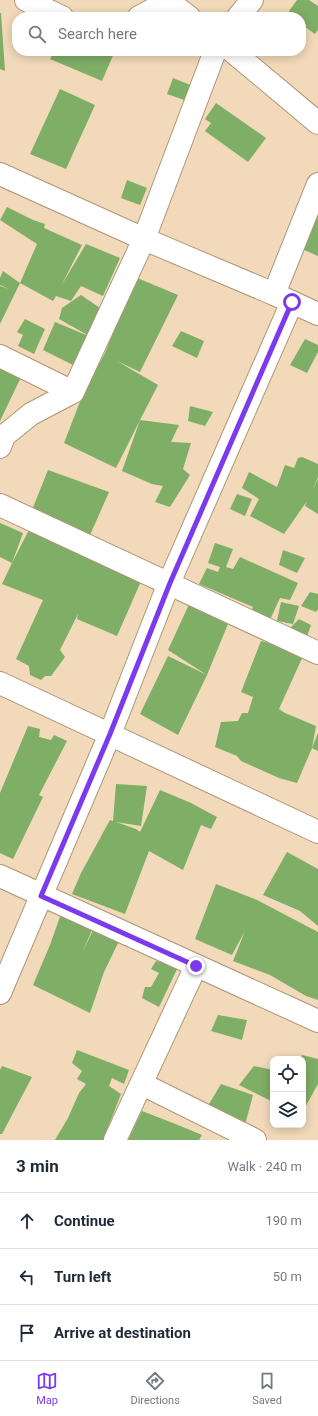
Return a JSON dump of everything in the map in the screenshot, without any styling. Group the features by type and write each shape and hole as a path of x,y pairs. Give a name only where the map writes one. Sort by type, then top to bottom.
{"street":[{"path":"26,0 51,12"},
{"path":"242,12 252,0"},
{"path":"148,12 168,1 182,12"},
{"path":"0,447 4,436 31,414 73,392 144,239 213,56"},
{"path":"238,56 318,122"},
{"path":"0,174 144,239 318,314"},
{"path":"0,993 110,734 283,298 318,184"},
{"path":"0,356 73,392"},
{"path":"0,505 318,653"},
{"path":"0,683 318,832"},
{"path":"0,876 318,1021"},
{"path":"115,1140 196,966"},
{"path":"142,1084 255,1140"}],"building":[{"path":"297,0 309,0 318,6 318,30 315,34 306,28 306,12 288,12"},
{"path":"1,13 5,71 0,69"},
{"path":"52,56 113,56 102,81 50,59"},
{"path":"173,78 193,86 187,101 167,94"},
{"path":"60,89 95,105 66,169 30,154"},
{"path":"216,103 266,138 248,162 205,131 211,123 205,119"},
{"path":"127,180 147,188 140,205 121,198"},
{"path":"7,207 33,220 45,224 44,228 82,245 61,286 86,244 120,258 103,296 81,286 71,301 56,296 53,301 20,283 37,244 0,220"},
{"path":"318,210 318,256 302,249"},
{"path":"3,271 20,283 0,324 0,286 9,289 0,285 0,278"},
{"path":"135,277 178,295 140,372 117,361 158,385 116,468 64,443 83,394 105,353"},
{"path":"81,295 103,310 91,337 59,319 62,308"},
{"path":"25,319 45,329 34,354 18,346 23,335 17,332"},
{"path":"55,322 91,337 77,367 43,350"},
{"path":"181,331 204,341 197,358 172,346"},
{"path":"305,339 318,345 318,352 307,373 290,365"},
{"path":"0,363 22,375 0,421"},
{"path":"190,406 213,412 205,426 188,421"},
{"path":"140,420 179,425 171,442 191,443 183,469 190,475 170,507 155,502 163,486 152,484 122,471"},
{"path":"302,457 318,464 318,477 313,489 318,479 318,514 305,506 307,501 284,534 250,516 259,499 242,488 249,472 277,487 285,465 294,468 298,458"},
{"path":"48,470 109,492 90,535 32,510"},
{"path":"237,494 252,499 245,516 230,509"},
{"path":"0,523 23,533 12,563 0,557"},
{"path":"30,528 142,579 117,636 77,619 78,614 60,650 65,657 51,676 45,676 41,680 30,675 29,666 16,659 43,600 2,584"},
{"path":"215,543 233,549 226,567 233,569 240,557 298,583 290,600 280,598 268,624 251,613 253,607 199,584 207,568 218,572 220,567 208,563"},
{"path":"283,550 305,558 297,573 279,565"},
{"path":"310,592 318,594 318,609 316,612 301,606"},
{"path":"191,600 230,619 207,675 168,650"},
{"path":"281,602 299,606 293,624 277,621"},
{"path":"299,619 311,625 306,639 288,630"},
{"path":"261,641 281,646 303,656 279,709 316,726 312,748 297,783 279,778 241,761 237,756 215,747 221,722 238,721 242,713 248,713 253,697 241,692"},
{"path":"168,656 207,675 178,735 140,714"},
{"path":"28,726 40,729 39,737 51,740 54,735 67,741 39,795 43,797 13,859 0,853 0,793"},
{"path":"318,733 318,751 312,748"},
{"path":"116,784 147,786 141,826 116,822 136,829 140,832 160,790 191,803 217,817 211,829 201,825 183,870 149,851 125,914 72,894 81,873 110,820 113,821"},
{"path":"287,852 318,869 318,926 300,911 263,895"},
{"path":"216,884 257,900 318,932 318,1000 306,996 270,975 233,961 245,931 232,955 195,939"},
{"path":"62,911 95,923 82,953 96,924 120,939 104,972 90,1013 33,985 50,945"},
{"path":"156,961 178,967 159,1007 142,998 145,987 151,987 159,973 151,969"},
{"path":"218,1015 247,1020 242,1040 211,1031"},
{"path":"77,1050 129,1070 124,1084 112,1078 109,1086 121,1094 103,1140 55,1140 68,1118 79,1093 86,1084 77,1079 82,1071 72,1063"},
{"path":"306,1056 318,1059 318,1084 306,1106"},
{"path":"2,1066 32,1077 2,1134 0,1134 0,1070"},
{"path":"254,1066 270,1069 270,1100 239,1085"},
{"path":"221,1084 253,1095 245,1125 206,1109"},
{"path":"142,1111 202,1135 199,1140 128,1140"}],"route":[{"path":"196,966 41,896 110,734 170,583 292,302"}]}
